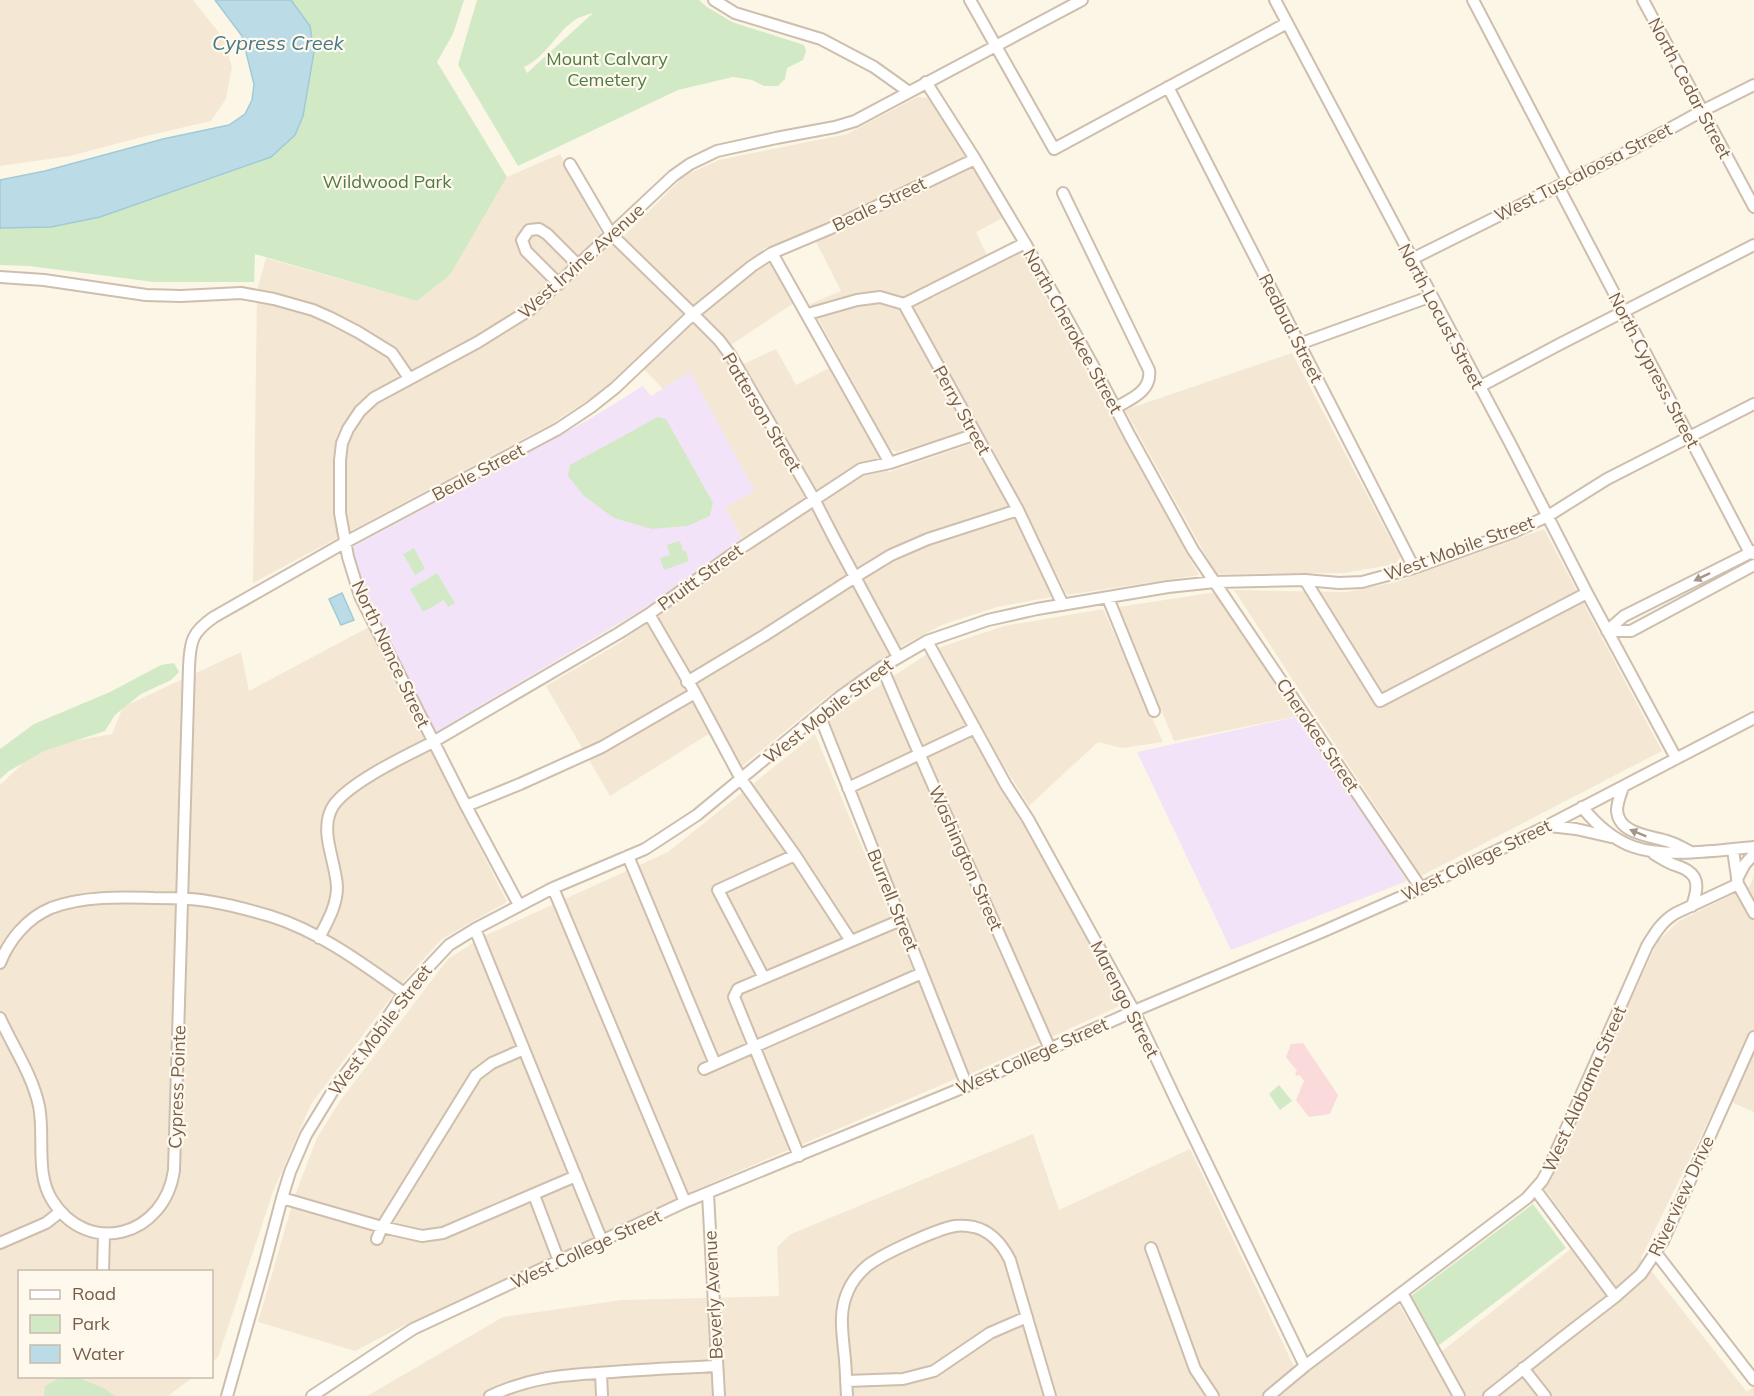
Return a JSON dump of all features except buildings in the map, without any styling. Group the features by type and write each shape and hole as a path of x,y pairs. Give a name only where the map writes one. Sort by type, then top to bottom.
{"street":[{"path":"714,0 735,13 821,39 874,67 909,92"},
{"path":"970,0 1054,149 1287,23"},
{"name":"West Irvine Avenue","path":"409,378 505,326 531,309 672,176 690,164 717,151 835,128 855,121 996,46 1070,3 1082,0"},
{"name":"North Locust Street","path":"1275,0 1607,632 1676,758"},
{"name":"North Cypress Street","path":"1473,0 1623,311 1753,552"},
{"name":"North Cedar Street","path":"1643,0 1754,207"},
{"name":"North Cherokee Street","path":"926,82 1025,243 1193,550 1215,582"},
{"name":"West Tuscaloosa Street","path":"1412,259 1631,150 1754,85"},
{"name":"Redbud Street","path":"1168,87 1414,568"},
{"name":"Beale Street","path":"182,898 189,667 194,635 202,626 344,543 558,429 615,388 693,314 752,266 772,254 975,159"},
{"name":"Patterson Street","path":"570,164 611,234 719,340 731,356 814,499 898,657"},
{"path":"1063,193 1149,370 1148,383 1143,391 1116,408"},
{"path":"559,284 526,251 522,240 529,230 539,229 547,234 578,265"},
{"path":"807,314 857,300 880,297 904,304 1025,243"},
{"path":"1479,387 1754,245"},
{"path":"772,254 890,463"},
{"path":"0,277 44,280 146,295 241,293 274,299 313,310 358,332 392,353 409,378"},
{"path":"1299,344 1432,296"},
{"name":"Perry Street","path":"904,304 1018,510 1063,605"},
{"name":"North Nance Street","path":"409,378 374,398 360,411 342,443 340,513 344,543 360,596 465,806 519,905"},
{"name":"West Mobile Street","path":"227,1396 282,1198 306,1135 334,1089 404,993 449,945 552,888 645,849 697,815 819,714 882,667 927,641 988,620 1168,587 1215,582 1305,580 1339,583 1362,582 1414,568 1514,532 1548,516 1607,479 1754,404"},
{"name":"Pruitt Street","path":"319,938 334,907 337,888 327,829 331,809 344,793 649,614 741,548 861,469 890,463 976,434"},
{"path":"687,682 909,546 1018,510"},
{"path":"1607,632 1624,616 1753,552"},
{"path":"1607,632 1631,631 1754,565"},
{"path":"1305,580 1380,701 1587,593"},
{"name":"Cherokee Street","path":"1215,582 1421,888"},
{"path":"1108,597 1154,711"},
{"path":"649,614 741,779 795,855 851,941"},
{"name":"Marengo Street","path":"927,641 1134,1011 1305,1366"},
{"name":"Washington Street","path":"882,667 1050,1049"},
{"path":"465,806 602,747 694,693"},
{"name":"Burrell Street","path":"819,714 968,1086"},
{"name":"West College Street","path":"312,1396 413,1329 685,1202 968,1086 1134,1011 1421,888 1623,787 1754,718"},
{"path":"848,788 975,728"},
{"path":"1623,787 1617,810 1620,821 1637,833 1671,842 1692,853"},
{"path":"1582,807 1602,830 1631,847 1651,852 1668,854 1754,848"},
{"path":"1546,826 1576,828 1616,838"},
{"path":"1733,850 1737,882 1754,914"},
{"path":"1651,852 1689,871 1697,886 1692,906"},
{"path":"1737,882 1745,864 1754,854"},
{"path":"764,978 718,890 795,855"},
{"path":"628,856 715,1064"},
{"name":"West Alabama Street","path":"1269,1396 1305,1366 1527,1198 1548,1170 1647,946 1659,927 1667,918 1737,882"},
{"path":"552,888 685,1202"},
{"path":"0,963 5,949 17,934 31,920 50,909 79,901 120,897 182,898 213,902 271,916 298,927 342,950 404,993"},
{"name":"Cypress Pointe","path":"104,1234 133,1229 152,1216 165,1200 172,1180 182,898"},
{"path":"799,1156 734,997 735,992 901,920"},
{"path":"475,929 602,1241"},
{"path":"704,1069 922,973"},
{"path":"0,1018 34,1087 42,1126 42,1166 45,1186 60,1212 71,1221 104,1234 103,1270"},
{"name":"Riverview Drive","path":"1489,1396 1641,1274 1656,1253 1671,1223 1754,1038"},
{"path":"377,1239 382,1227 476,1075 492,1063 524,1049"},
{"path":"282,1198 422,1236 443,1233 576,1176"},
{"path":"1535,1189 1615,1297"},
{"name":"Beverly Avenue","path":"708,1194 719,1396"},
{"path":"534,1195 559,1261"},
{"path":"0,1243 46,1223 60,1212"},
{"path":"847,1396 842,1310 848,1291 858,1275 882,1256 946,1228 965,1226 984,1230 999,1243 1010,1260 1050,1396"},
{"path":"1151,1248 1195,1369 1213,1396"},
{"path":"1656,1253 1754,1380"},
{"path":"1402,1293 1459,1396"},
{"path":"846,1382 903,1379 934,1371 990,1332 1027,1317"},
{"path":"490,1396 510,1387 570,1374 717,1366"},
{"path":"1523,1368 1545,1396"},
{"path":"601,1373 602,1396"}],"shaded area":[{"path":"0,0 193,0 224,39 232,67 226,99 211,121 70,156 0,166"},
{"path":"917,97 928,98 974,168 1003,218 976,232 987,255 928,286 933,298 1020,251 1199,575 1067,595 1002,465 929,338 918,343 967,431 896,452 889,448 810,304 841,291 811,232 763,249 794,303 722,351 733,369 776,349 796,385 829,368 889,472 974,443 1015,519 1052,597 997,607 942,625 902,646 824,699 740,768 720,727 610,796 546,686 616,645 749,552 724,506 690,372 663,389 635,360 598,394 551,424 253,583 257,290 266,258 417,301 450,275 507,177 560,154 602,235 613,247 684,176 719,160 847,134"},
{"path":"1292,353 1400,557 1396,564 1344,573 1216,574 1125,410"},
{"path":"690,372 755,491 725,507 743,541 638,612 436,732 366,593 351,548 588,420 643,386 651,396"},
{"path":"1544,529 1662,751 1421,876 1234,590 1347,592 1396,582"},
{"path":"1216,592 1298,716 1174,741 1119,607"},
{"path":"1103,609 1163,742 1122,748 1098,742 1029,806 938,648 1004,626"},
{"path":"369,627 507,902 442,939 402,983 311,1104 273,1192 218,1357 213,1361 213,1270 18,1270 18,1378 192,1378 168,1396 0,1396 0,785 40,747 112,734 123,707 241,652 249,691"},
{"path":"927,654 1124,1004 968,1075 827,720"},
{"path":"1295,717 1339,774 1407,881 1231,950 1137,752"},
{"path":"815,734 958,1078 690,1192 593,1241 403,1326 355,1351 258,1322 295,1195 317,1138 340,1101 448,959 484,936 668,852"},
{"path":"1754,876 1754,1112 1720,1097 1641,1258 1747,1392 1754,1386 1754,1396 367,1396 503,1317 622,1300 779,1296 777,1247 791,1234 1033,1134 1059,1210 1190,1149 1299,1377 1398,1303 1431,1360 1582,1240 1544,1188 1658,941 1679,921 1750,886"},
{"path":"1303,1043 1338,1095 1330,1114 1309,1117 1296,1100 1304,1081 1300,1075 1297,1076 1295,1073 1297,1071 1286,1057 1291,1044"}],"green space":[{"name":"Wildwood Park","path":"291,0 464,0 453,34 437,62 507,177 450,275 417,301 255,254 254,282 154,282 29,266 0,265 0,228 51,227 169,193 271,157 295,135 303,116 310,26"},
{"name":"Mount Calvary Cemetery","path":"477,0 699,0 732,22 804,45 806,51 803,60 787,68 785,79 778,86 764,86 752,80 733,77 678,90 518,166 458,65","holes":["592,14 527,73 524,67 539,57 564,29 580,17"]},
{"path":"658,417 666,419 713,503 710,516 687,526 652,529 614,518 584,496 568,476 570,465"},
{"path":"680,541 689,561 664,570 660,558 670,555 667,545"},
{"path":"414,548 425,569 415,575 403,554"},
{"path":"437,573 455,603 448,607 444,600 423,612 410,589"},
{"path":"174,663 179,672 171,680 141,694 115,715 105,731 44,751 9,771 0,779 0,749 34,724 110,692 161,665"},
{"path":"1279,1085 1292,1101 1280,1110 1269,1094"},
{"path":"1533,1204 1566,1248 1438,1346 1411,1296"},
{"path":"78,1378 104,1388 115,1396 44,1396 45,1386 57,1379"}],"water":[{"name":"Cypress Creek","path":"215,0 291,0 310,26 314,52 303,116 295,135 271,157 100,217 51,227 0,228 0,180 45,171 163,139 229,125 245,114 252,100 254,84 242,36"},
{"path":"342,593 354,620 341,625 329,599"}]}
